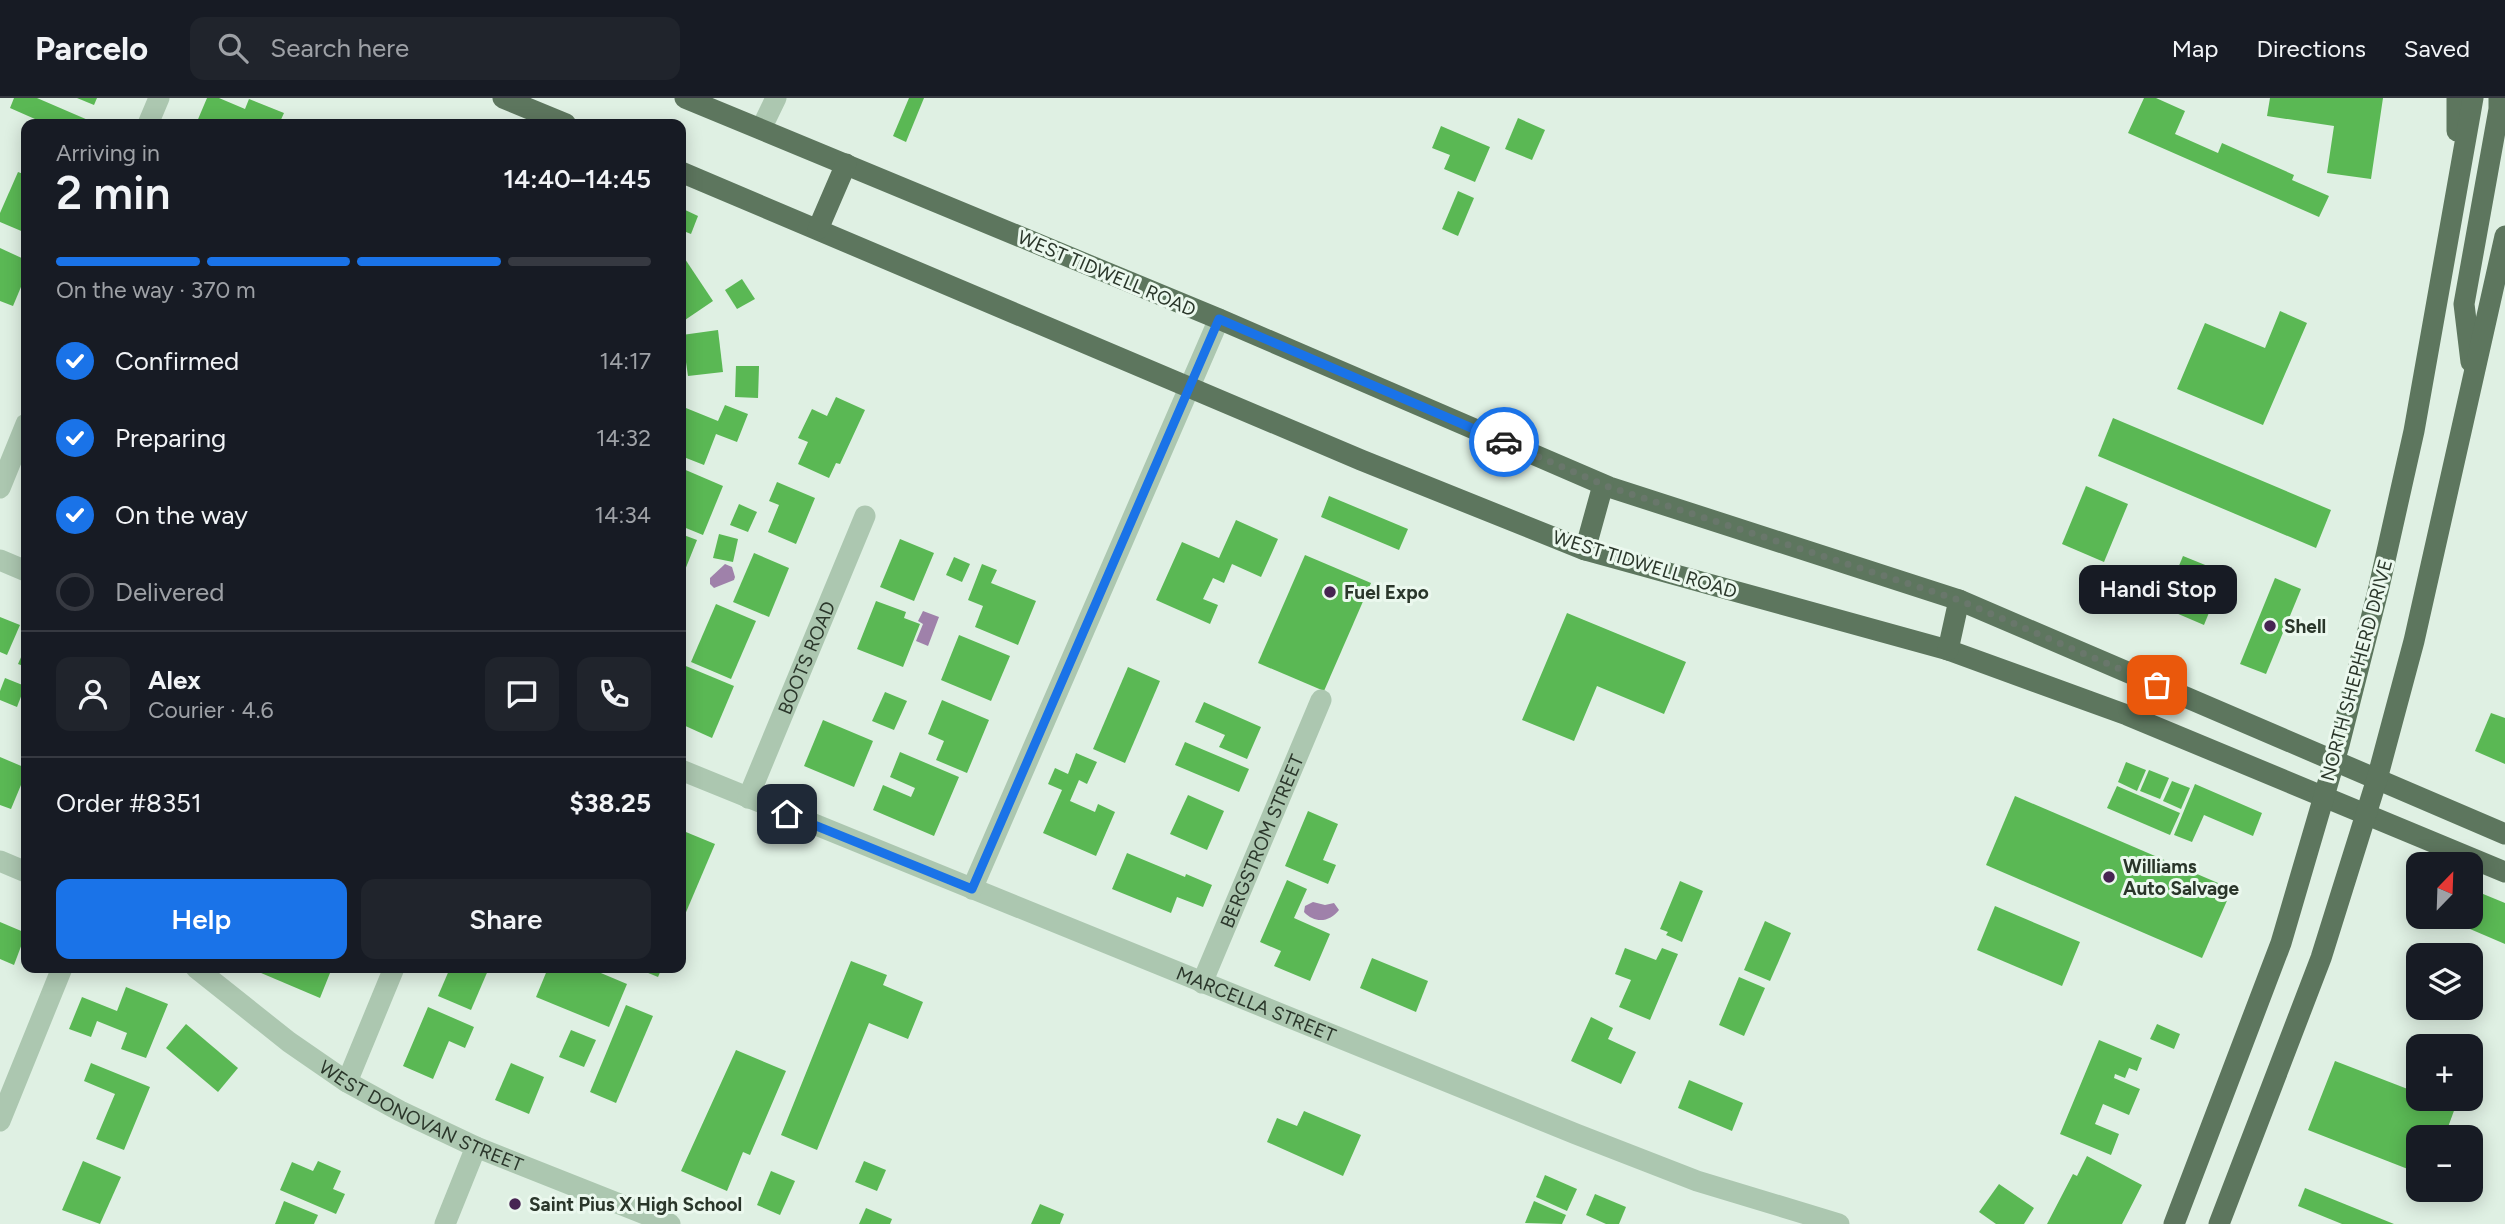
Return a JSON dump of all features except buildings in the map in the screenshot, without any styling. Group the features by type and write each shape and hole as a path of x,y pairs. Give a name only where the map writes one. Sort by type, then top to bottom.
{"main road":[{"path":"503,98 554,119"},
{"name":"WEST TIDWELL ROAD","path":"685,98 1219,319 1604,485 1959,600 2505,834"},
{"path":"2450,224 2457,98"},
{"name":"NORTH SHEPHERD DRIVE","path":"2174,1224 2281,943 2322,796 2335,761 2379,587 2411,444 2473,98"},
{"path":"2472,377 2464,304 2499,98"},
{"path":"818,229 846,164"},
{"name":"WEST TIDWELL ROAD","path":"686,174 1361,460 1585,550 1948,650 2127,715 2505,872"},
{"path":"2219,1224 2321,958 2377,779 2414,641 2472,377 2504,247"},
{"path":"1585,550 1604,485"},
{"path":"1948,650 1959,600"}],"street":[{"path":"150,119 159,98"},
{"path":"761,129 776,98"},
{"path":"972,889 1219,319"},
{"path":"0,488 21,436"},
{"name":"BOOTS ROAD","path":"748,798 865,516"},
{"path":"0,559 21,568"},
{"name":"BERGSTROM STREET","path":"1202,983 1321,700"},
{"name":"MARCELLA STREET","path":"686,772 1202,983 1698,1181 1839,1224"},
{"path":"0,861 21,870"},
{"path":"0,1121 60,973"},
{"name":"WEST DONOVAN STREET","path":"202,973 289,1042 347,1082 400,1111 476,1147 670,1224"},
{"path":"347,1082 392,973"},
{"path":"445,1224 476,1147"}],"shaded area":[{"path":"725,564 732,567 734,580 714,588 710,584 710,578"},
{"path":"923,611 939,617 928,646 916,641 923,624 918,621"},
{"path":"1313,902 1325,905 1334,903 1339,910 1327,919 1318,920 1304,912 1305,906"}],"way so far":[{"path":"1504,442 1609,487 1959,600 2157,685"}],"place":[{"name":"Fuel Expo","path":"1330,592"},
{"name":"Shell","path":"2270,626"},
{"name":"Handi Stop","path":"2157,685"},
{"name":"Williams Auto Salvage","path":"2109,877"},
{"name":"Saint Pius X High School","path":"515,1204"}],"route":[{"path":"787,814 972,889 1219,319 1504,442"}]}
